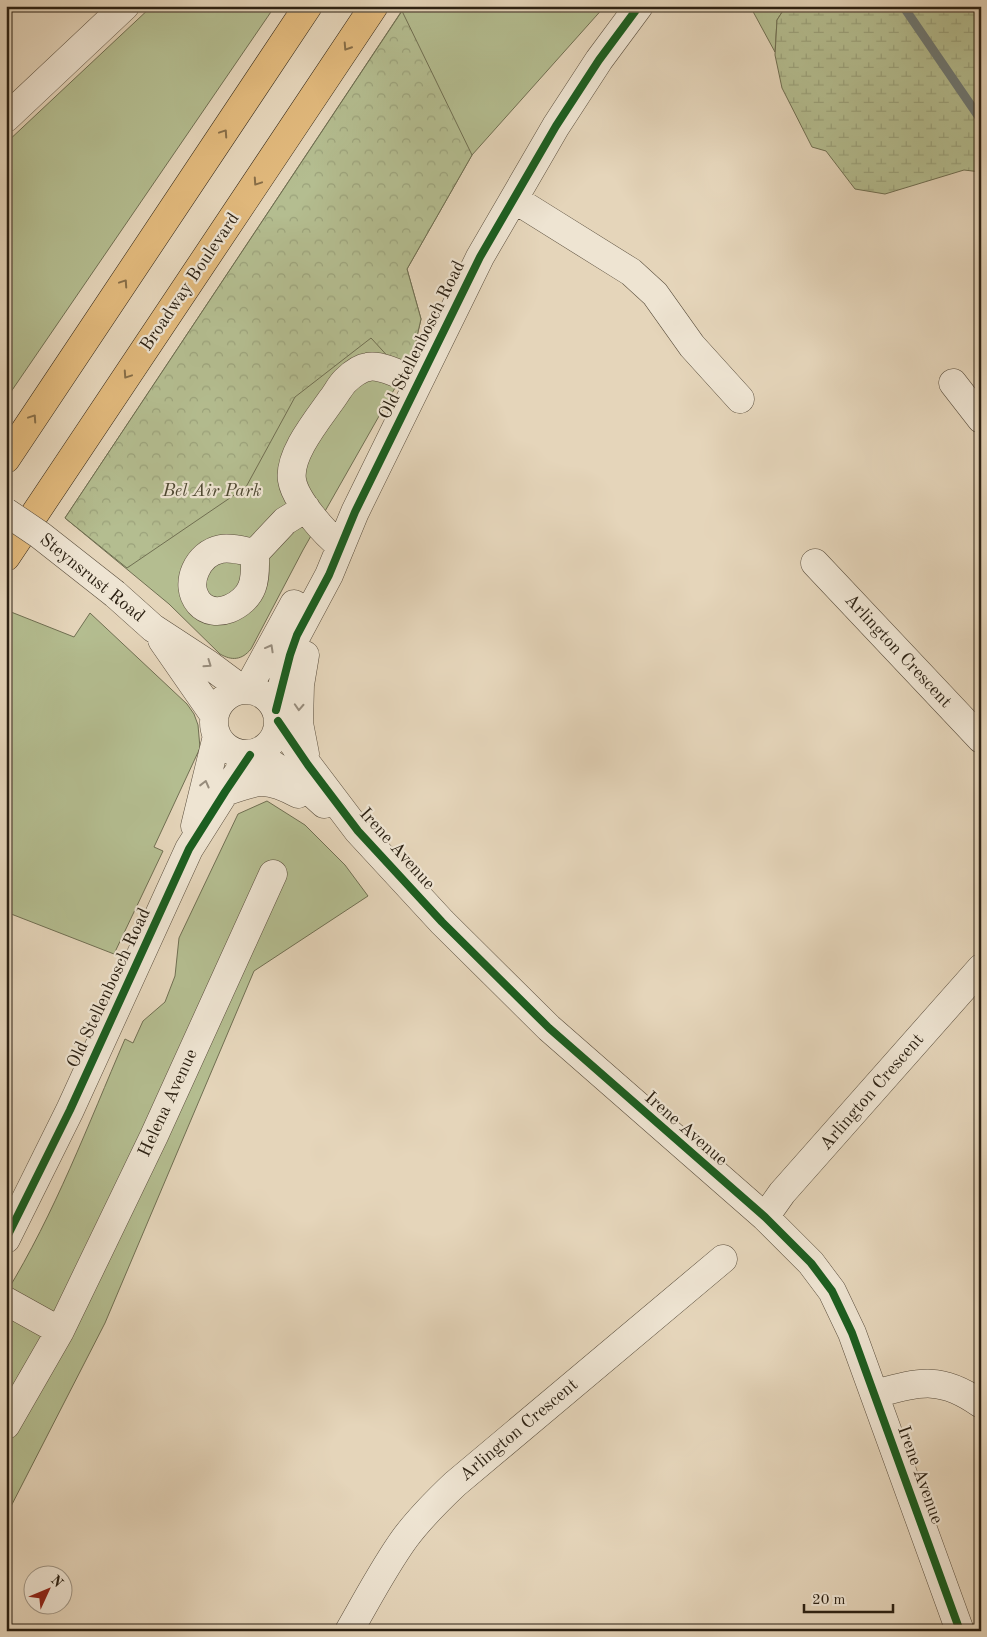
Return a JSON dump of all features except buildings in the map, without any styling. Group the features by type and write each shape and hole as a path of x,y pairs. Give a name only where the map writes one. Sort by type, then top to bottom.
{"main road":[{"path":"6,459 308,6"},
{"name":"Broadway Boulevard","path":"6,557 374,6"}],"street":[{"path":"6,118 125,6"},
{"name":"Old Stellenbosch Road","path":"245,690 355,512 480,257 556,126 599,60 639,6"},
{"path":"514,199 631,272 644,283 664,306 692,346 740,399"},
{"path":"336,542 297,496 292,479 292,467 299,450 313,425 345,381 366,367 377,366 418,382"},
{"path":"953,384 981,419"},
{"path":"255,553 286,521 306,508"},
{"name":"Steynsrust Road","path":"6,512 40,535 115,594 153,628 245,690"},
{"name":"Old Stellenbosch Road","path":"277,716 290,655 297,635 329,575 336,542"},
{"name":"Arlington Crescent","path":"815,563 981,739"},
{"path":"308,765 298,723 300,685 308,637 329,575"},
{"name":"Steynsrust Road","path":"153,628 215,725"},
{"path":"245,690 260,693 269,700 277,716 277,731 272,741 264,748 252,754 244,755 224,746 215,725 220,703 230,694 245,690"},
{"name":"Irene Avenue","path":"277,716 308,765 358,831 442,922 549,1028 764,1217 811,1264 832,1291 852,1333 960,1631"},
{"name":"Old Stellenbosch Road","path":"189,849 215,725"},
{"name":"Old Stellenbosch Road","path":"6,1239 70,1110 189,849 225,792 252,754"},
{"name":"Irene Avenue","path":"252,754 302,784 358,831"},
{"path":"225,792 250,783 276,784 331,810"},
{"name":"Helena Avenue","path":"6,1425 60,1331 154,1136 273,874"},
{"name":"Arlington Crescent","path":"764,1217 782,1193 981,968"},
{"name":"Arlington Crescent","path":"349,1631 393,1557 420,1519 437,1501 723,1259"},
{"path":"6,1301 60,1331"},
{"path":"874,1394 904,1386 929,1383 957,1389 981,1404"}],"green space":[{"path":"152,6 275,6 6,399 6,143"},
{"name":"Bel Air Park","path":"405,6 605,6 472,155 407,269 421,319 412,358 303,550 251,649 240,657 229,658 220,654 169,604 65,518"},
{"path":"750,6 786,6 777,20 775,52"},
{"path":"786,6 981,6 981,172 964,170 885,194 855,189 826,151 812,147 782,88 775,55 777,20"},
{"name":"Bel Air Park","path":"402,11 472,155 407,269 421,319 412,358 394,363 371,338 295,397 246,487 127,568 65,518"},
{"path":"6,610 74,637 90,613 187,704 194,714 198,725 200,748 154,847 163,851 114,954 6,912"},
{"path":"267,801 305,825 345,865 368,896 254,971 105,1323 6,1516 6,1293 24,1263 55,1200 125,1039 133,1043 143,1021 165,1002 175,976 179,938 238,814"}],"waterway":[{"path":"903,6 981,120"}],"cycle path":[{"path":"276,710 297,635 329,575 355,512 480,257 556,126 599,60 639,6"},
{"path":"278,721 308,765 358,831 442,922 549,1028 765,1217 811,1263 832,1291 852,1333 960,1631"},
{"path":"6,1239 70,1110 189,849 250,755"}]}
